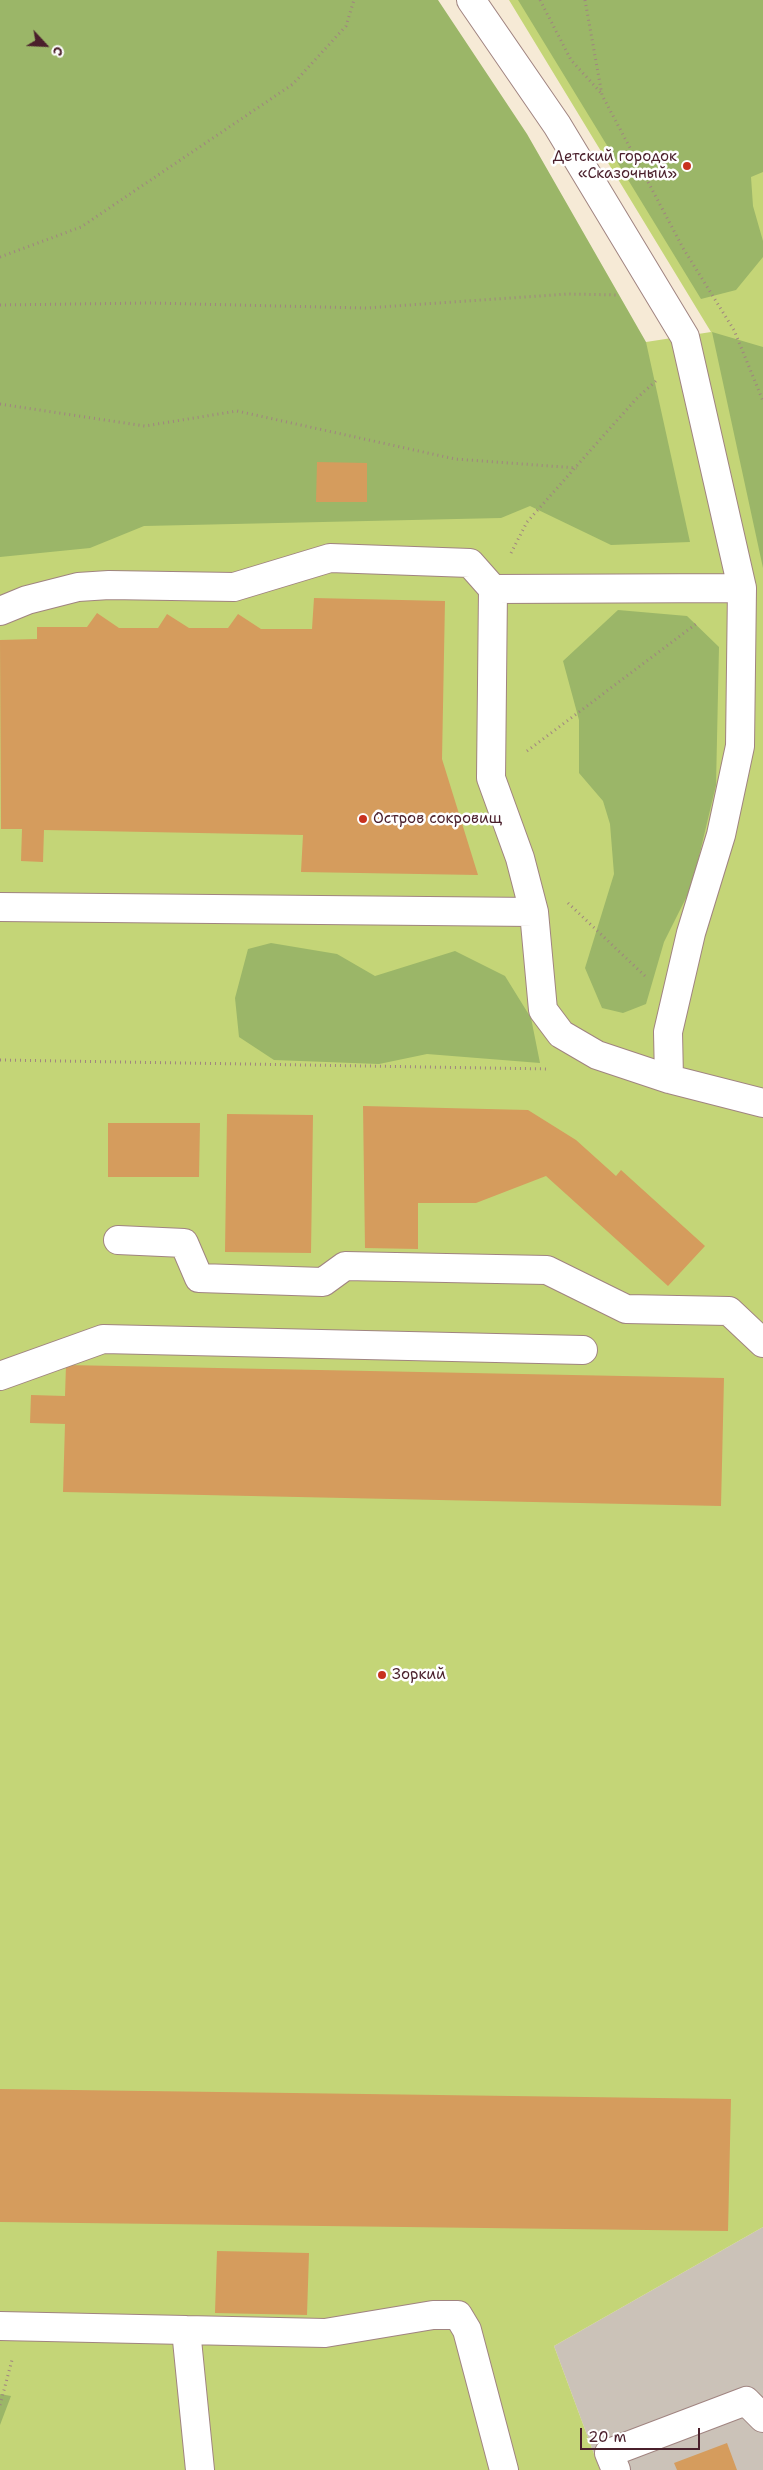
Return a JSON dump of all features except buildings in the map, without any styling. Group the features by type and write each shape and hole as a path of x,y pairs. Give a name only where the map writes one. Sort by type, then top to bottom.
{"lane":[{"path":"471,0 557,125 685,336 742,588 740,746 721,835 692,933 668,1032 669,1079"},
{"path":"0,610 27,600 78,587 109,585 234,587 330,558 470,563 493,590 491,778 520,858 534,912 543,1010 560,1034 596,1055 669,1079 763,1103"},
{"path":"493,590 742,588"},
{"path":"0,907 534,912"},
{"path":"118,1240 184,1243 199,1278 323,1282 345,1266 547,1270 626,1309 729,1311 763,1343"},
{"path":"0,1376 103,1340 583,1350"},
{"path":"10,2326 325,2333 433,2315 458,2315 467,2330 504,2470"},
{"path":"186,2330 200,2470"},
{"path":"616,2470 610,2453 746,2401 763,2418"}],"path":[{"path":"0,258 81,227 293,84 346,26 354,0"},
{"path":"540,0 571,60 602,95 683,248 734,330 763,401"},
{"path":"585,0 602,95"},
{"path":"0,305 150,303 366,308 568,294 660,296"},
{"path":"493,590 527,522 577,468 636,399 688,353"},
{"path":"0,404 145,426 237,411 455,459 577,468"},
{"path":"491,778 742,588"},
{"path":"564,899 644,973 647,981"},
{"path":"0,1060 558,1070 596,1055"},
{"path":"0,2405 10,2326"}],"shaded area":[{"path":"763,2227 763,2470 600,2470 554,2346"}],"green space":[{"path":"0,0 438,0 527,134 646,342 690,542 611,545 530,506 501,518 144,526 90,548 0,557"},
{"name":"Зоркий","path":"509,0 763,0 763,2227 554,2346 600,2470 0,2470 0,329 646,342 711,332"},
{"name":"Детский городок «Сказочный»","path":"518,0 763,0 763,172 751,177 753,206 763,241 763,257 736,290 701,299"},
{"path":"712,332 763,347 763,568"},
{"path":"618,610 687,616 719,647 716,785 692,886 664,942 646,1004 623,1013 602,1008 585,968 614,874 610,824 603,801 579,773 579,720 563,661"},
{"path":"271,943 337,954 375,976 455,951 505,976 531,1018 540,1063 427,1054 379,1064 274,1060 239,1037 235,998 248,949"},
{"path":"0,2394 11,2396 0,2425"}],"place":[{"name":"Детский городок «Сказочный»","path":"687,166"},
{"name":"Остров сокровищ","path":"363,819"},
{"name":"Зоркий","path":"382,1675"}]}
